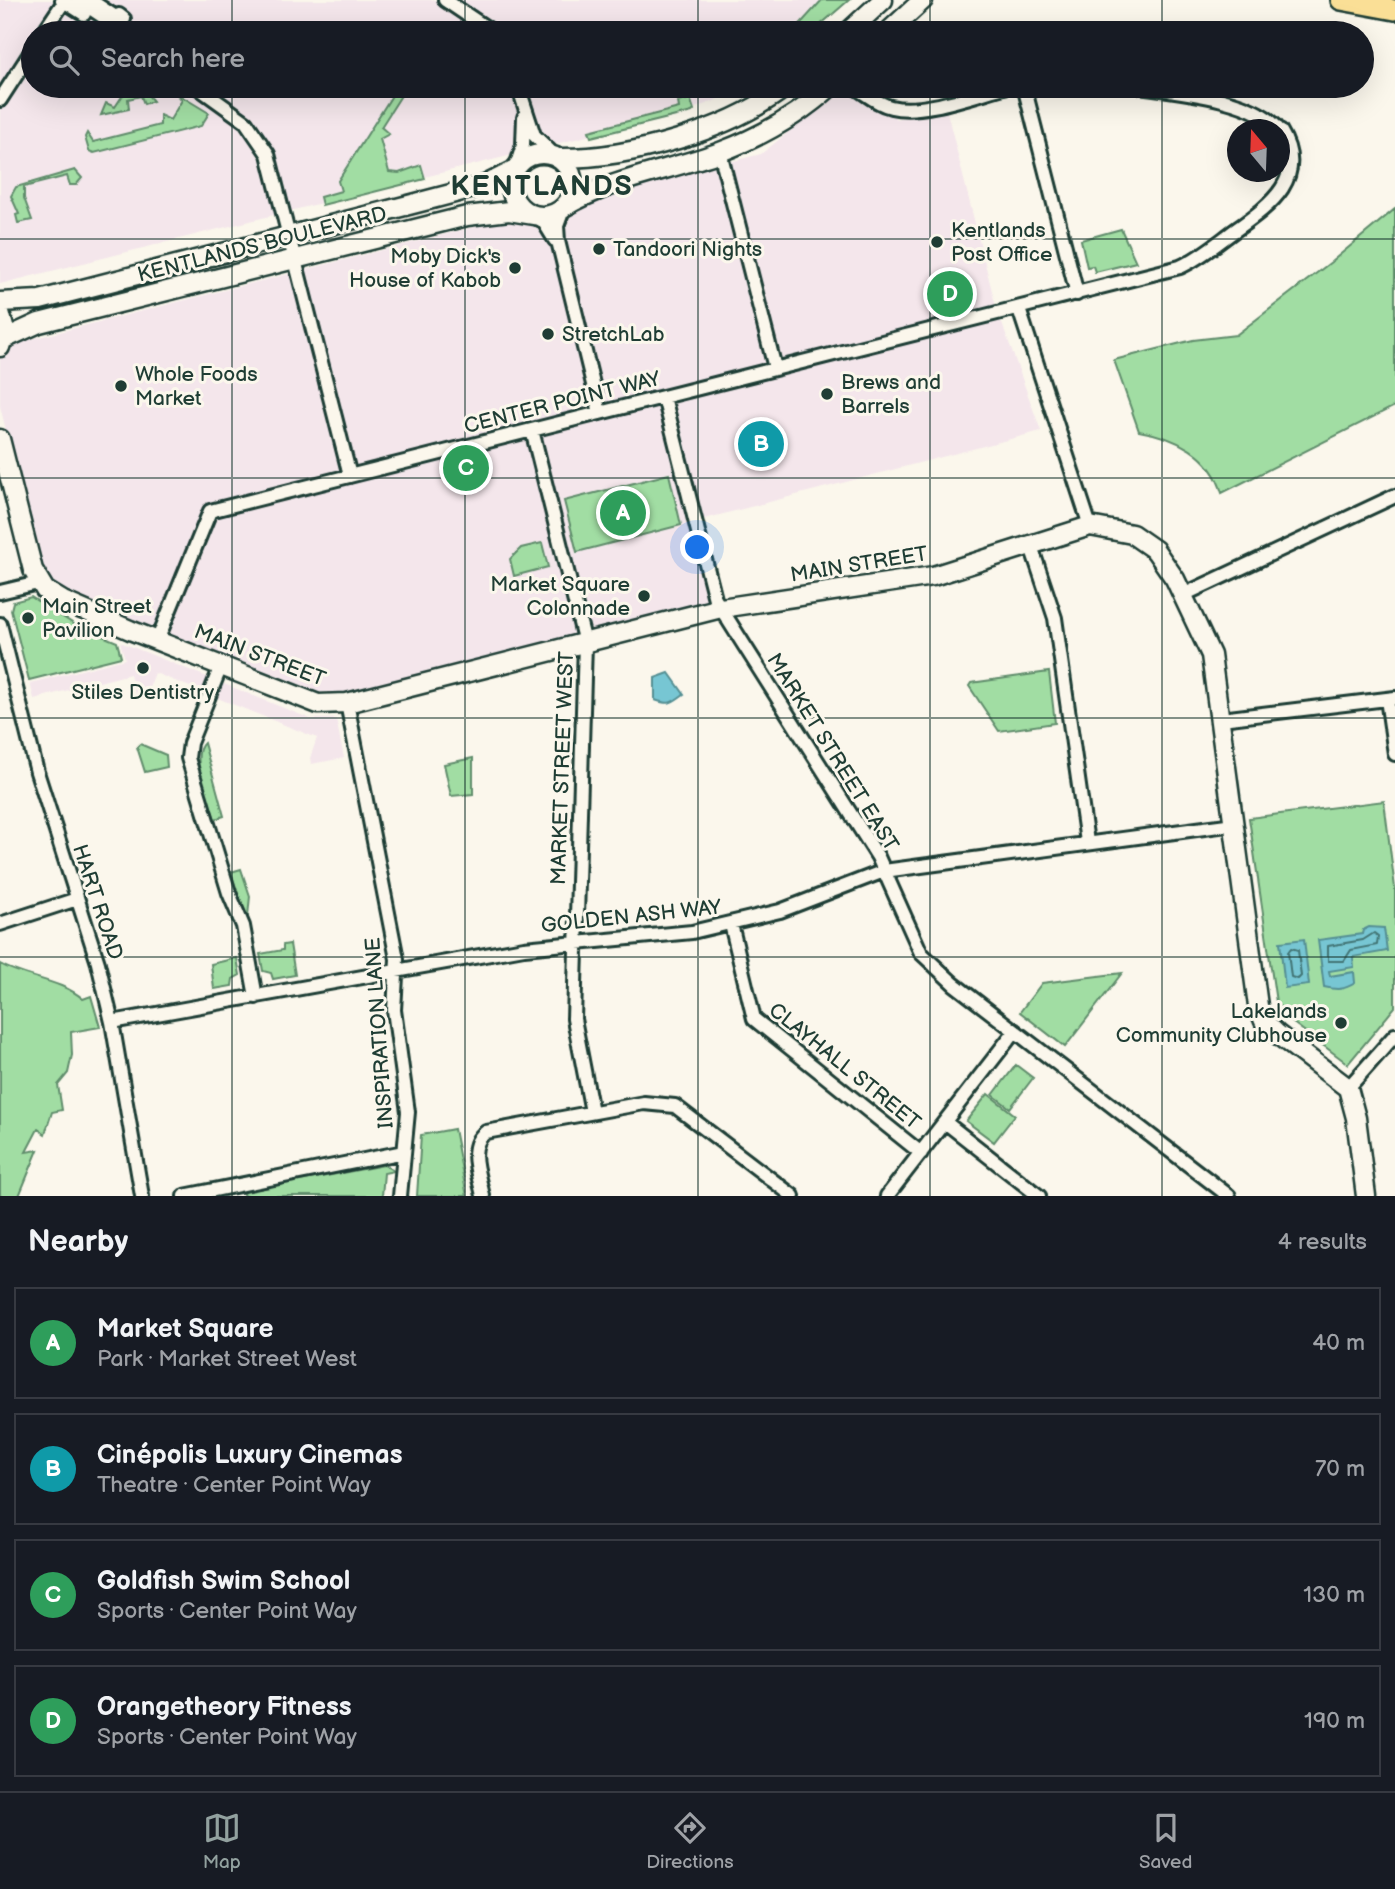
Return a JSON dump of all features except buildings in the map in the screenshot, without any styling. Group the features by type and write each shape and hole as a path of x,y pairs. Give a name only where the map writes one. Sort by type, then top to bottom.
{"main road":[{"path":"1341,0 1395,10"}],"street":[{"path":"50,21 63,0 95,21"},
{"path":"78,0 110,21"},
{"path":"90,0 117,18 119,15 124,19 122,21"},
{"path":"445,0 476,21"},
{"path":"860,21 883,0"},
{"path":"900,21 923,0"},
{"path":"0,100 21,68"},
{"path":"214,98 240,116 260,138 271,163 350,476"},
{"path":"521,98 538,141 565,165 572,180 572,193 557,226 560,253 600,413"},
{"path":"515,170 535,155 591,158 713,127 770,98"},
{"path":"534,215 550,215 611,184 720,152 782,122 815,98"},
{"path":"877,98 891,107 914,108 957,98"},
{"path":"1027,98 1077,294"},
{"path":"1200,98 1247,107 1269,119"},
{"path":"523,107 523,145 511,187 518,205 550,230 560,253"},
{"path":"720,152 775,368"},
{"name":"KENTLANDS BOULEVARD","path":"0,302 40,300 478,187 515,170"},
{"name":"CENTER POINT WAY","path":"157,641 210,511 1019,309 1184,265 1262,210 1282,189 1285,182"},
{"name":"KENTLANDS BOULEVARD","path":"2,343 39,323 467,216 509,211 534,215"},
{"path":"1019,309 1090,526 1114,529 1145,541 1166,563 1211,655 1258,1006 1265,1021 1348,1088 1356,1118 1366,1196"},
{"path":"0,312 5,323 2,343"},
{"name":"MARKET STREET EAST","path":"664,397 715,599 878,856 913,938 931,965 1229,1196"},
{"name":"MARKET STREET WEST","path":"531,430 585,643 574,1019 592,1112"},
{"path":"0,439 38,583 0,592"},
{"path":"1183,595 1395,496"},
{"name":"MAIN STREET","path":"38,583 63,601 309,702 347,703 721,608 933,576 1090,526"},
{"path":"1031,546 1055,618 1087,842"},
{"name":"HART ROAD","path":"0,624 34,764 98,963 112,1022 142,1196"},
{"path":"221,666 190,744 188,758 229,892 243,926 256,997"},
{"path":"1221,719 1391,698 1395,754"},
{"name":"INSPIRATION LANE","path":"347,703 396,955 394,1010 408,1101 400,1196"},
{"name":"GOLDEN ASH WAY","path":"112,1022 524,948 671,935 730,925 808,901 884,871 1234,824"},
{"path":"0,924 77,899"},
{"name":"CLAYHALL STREET","path":"730,925 754,1019 921,1153"},
{"path":"887,1196 1015,1031"},
{"path":"1348,1088 1395,1035"},
{"path":"482,1196 474,1148 477,1138 486,1132 644,1103 675,1106 793,1196"},
{"path":"945,1122 1039,1196"},
{"path":"184,1196 404,1152"}],"shaded area":[{"path":"0,0 844,0 821,21 21,21 21,98 720,98 687,111 0,284"},
{"path":"831,98 881,98 896,119 946,108 996,307 1041,431 689,523 709,601 341,695 324,697 309,694 64,593 47,578 38,560 0,406 0,357 12,344 761,154"},
{"path":"120,642 311,719 336,719 344,758 311,764 310,758 317,738 155,673 145,698 135,694 130,674 34,699 30,683 125,659"}],"green space":[{"path":"822,0 849,0 825,21 803,21"},
{"path":"121,98 132,98 128,99 129,109 101,115 106,103 115,107"},
{"path":"142,98 150,98 153,101 144,104"},
{"path":"180,98 184,98 209,113 201,126 94,153 89,151 85,137 87,133 93,142 160,125 160,115 170,120 182,100"},
{"path":"390,98 399,98 381,127 389,134 380,139 389,172 399,173 421,165 425,179 322,205 320,197 341,191 338,181"},
{"path":"690,98 694,110 692,112 591,137 589,131 679,108 678,102"},
{"path":"75,170 82,178 76,185 70,185 67,176 24,187 24,198 32,220 18,223 16,215 19,214 11,196 16,187"},
{"path":"1395,209 1395,406 1222,493 1209,468 1190,450 1166,438 1139,431 1114,360 1193,340 1236,335"},
{"path":"1121,229 1136,262 1095,272 1093,266 1087,267 1081,240"},
{"path":"669,474 681,525 577,552 564,501"},
{"path":"542,543 548,567 514,576 510,559 521,548"},
{"path":"31,597 74,624 117,642 121,657 29,680 11,610 13,602"},
{"path":"1049,672 1055,723 999,731 969,686 971,683"},
{"path":"204,743 224,816 215,819 199,768 200,749"},
{"path":"140,744 166,755 167,767 145,772 137,747"},
{"path":"473,758 473,794 451,796 444,764"},
{"path":"1384,801 1395,888 1395,1007 1348,1064 1292,1022 1276,1002 1249,818"},
{"path":"241,869 250,896 248,916 244,913 231,872"},
{"path":"290,944 295,975 273,979 271,973 263,971 260,954 283,950 283,945"},
{"path":"237,958 240,975 233,979 232,986 214,989 211,964"},
{"path":"0,964 65,987 83,999 91,996 100,1027 71,1032 72,1055 68,1073 58,1085 62,1110 52,1112 45,1134 38,1129 26,1152 38,1150 19,1196 0,1196"},
{"path":"1122,973 1065,1047 1020,1012 1042,983"},
{"path":"1016,1065 1033,1078 1010,1108 993,1095"},
{"path":"988,1094 1015,1115 994,1142 966,1121"},
{"path":"454,1129 467,1196 417,1196 421,1135"},
{"path":"384,1165 394,1171 384,1173 382,1196 244,1196 242,1192"}],"water":[{"path":"669,673 684,694 671,702 655,700 655,678"},
{"path":"1369,927 1384,928 1387,951 1353,957 1354,967 1329,971 1330,976 1354,972 1355,983 1340,989 1324,987 1318,940 1362,934 1363,930"},
{"path":"1304,939 1309,985 1285,988 1280,942"}],"place":[{"name":"Kentlands Post Office","path":"937,242"},
{"name":"Tandoori Nights","path":"599,249"},
{"name":"Moby Dick's House of Kabob","path":"515,268"},
{"name":"Orangetheory Fitness","path":"950,294"},
{"name":"StretchLab","path":"548,334"},
{"name":"Whole Foods Market","path":"121,386"},
{"name":"Brews and Barrels","path":"827,394"},
{"name":"Cinépolis Luxury Cinemas","path":"761,444"},
{"name":"Goldfish Swim School","path":"466,468"},
{"name":"Market Square","path":"623,513"},
{"name":"Market Square Colonnade","path":"644,596"},
{"name":"Main Street Pavilion","path":"28,618"},
{"name":"Stiles Dentistry","path":"143,668"},
{"name":"Lakelands Community Clubhouse","path":"1341,1023"}],"district":[{"name":"KENTLANDS","path":"542,185"}]}
